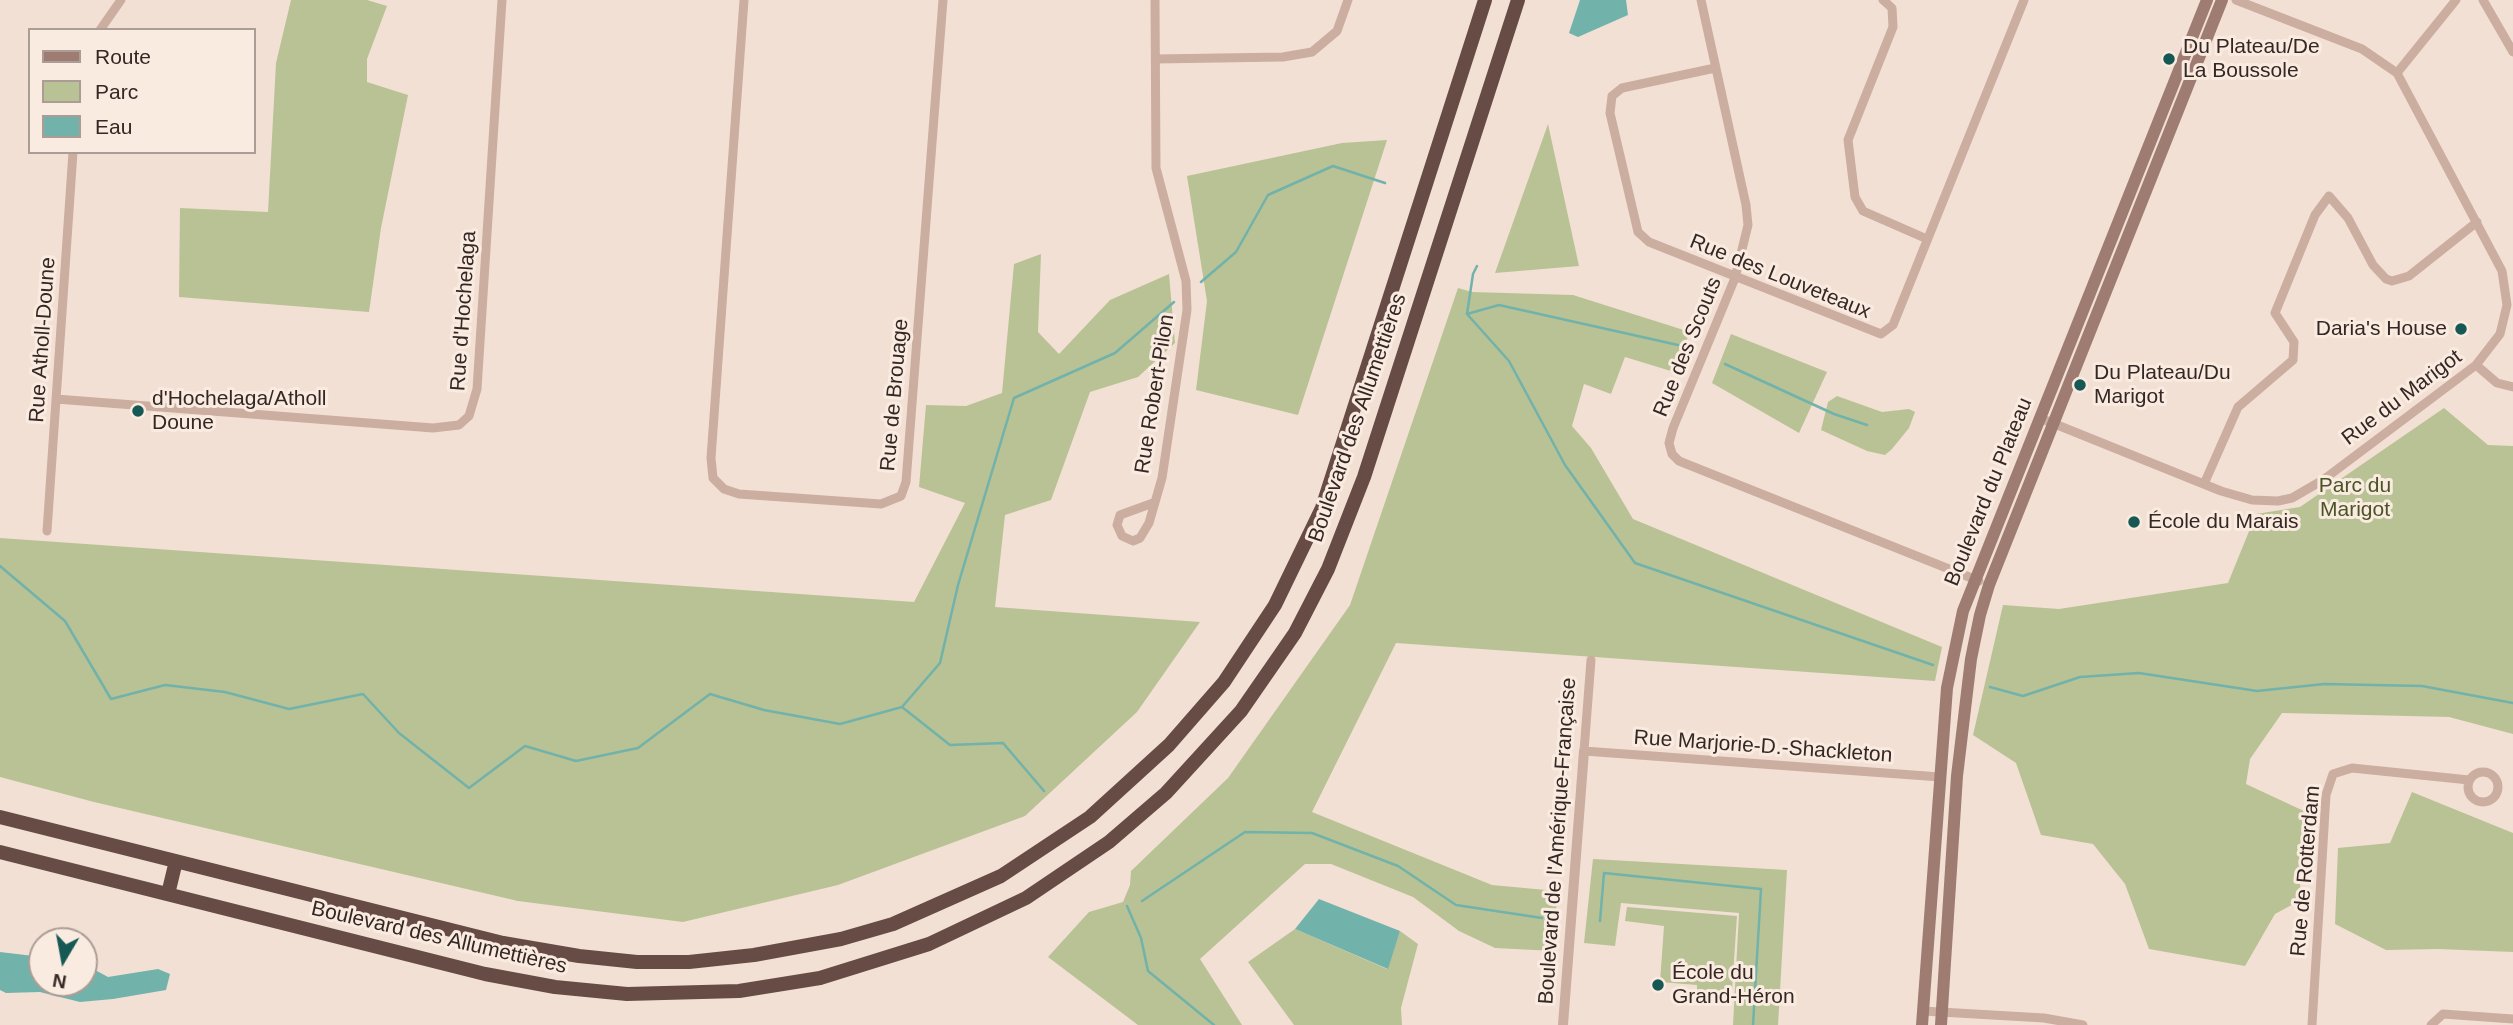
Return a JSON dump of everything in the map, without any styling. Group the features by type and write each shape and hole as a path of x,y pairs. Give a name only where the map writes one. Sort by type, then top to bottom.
{"highway":[{"name":"Boulevard des Allumettières","path":"0,817 503,943 608,960 666,962 774,953 868,931 970,891 1046,848 1117,794 1188,724 1245,654 1289,580 1322,508 1485,0"},
{"name":"Boulevard des Allumettières","path":"0,852 529,983 604,993 666,995 793,984 876,963 976,923 1068,873 1131,825 1222,735 1277,661 1328,569 1364,477 1518,0"},
{"path":"167,894 176,861"}],"main road":[{"name":"Boulevard du Plateau","path":"1922,1025 1947,688 1958,632 1973,580 2207,0"},
{"name":"Boulevard du Plateau","path":"1942,1018 1957,776 1966,693 1977,628 1989,585 2222,0"}],"street":[{"path":"101,28 121,0"},
{"name":"Rue d'Hochelaga","path":"56,399 433,428 458,425 469,416 477,389 502,0"},
{"name":"Rue de Brouage","path":"744,0 711,458 713,478 724,489 739,494 881,504 901,496 906,482 943,0"},
{"name":"Rue Robert-Pilon","path":"1153,502 1120,514 1117,525 1122,536 1133,541 1140,538 1149,523 1162,478 1185,334 1187,300 1183,267 1156,168 1155,0"},
{"path":"1156,59 1283,57 1312,52 1338,31 1348,0"},
{"name":"Rue des Scouts","path":"1701,0 1748,215 1745,244 1735,278 1674,428 1670,443 1672,454 1679,461 1989,585"},
{"path":"1883,0 1891,4 1894,20 1848,140 1851,170 1856,197 1863,211 1927,239"},
{"name":"Rue des Louveteaux","path":"1715,68 1622,88 1612,96 1610,113 1640,236 1735,278 1881,334 1893,325 2024,0"},
{"name":"Rue du Marigot","path":"2039,418 2204,484 2252,500 2270,502 2292,498 2323,480 2476,365 2500,334 2507,305 2502,271 2397,73 2361,50 2236,0"},
{"path":"2397,73 2456,0"},
{"path":"2483,0 2513,52"},
{"name":"Rue Atholl-Doune","path":"47,531 74,154"},
{"path":"2204,484 2238,407 2293,360 2294,342 2275,313 2315,215 2329,196 2348,218 2373,265 2385,279 2392,281 2409,276 2477,222"},
{"path":"2476,365 2497,383 2513,387"},
{"name":"Boulevard de l'Amérique-Française","path":"1563,1025 1591,660"},
{"name":"Rue Marjorie-D.-Shackleton","path":"1584,751 1940,777"},
{"name":"Rue de Rotterdam","path":"2312,1025 2328,783 2340,770 2352,768 2469,780"},
{"path":"1923,1011 1942,1018 2045,1018 2083,1025"},
{"path":"2431,1025 2443,1014 2513,1019"}],"green space":[{"path":"291,0 367,0 387,6 367,59 367,82 408,95 381,228 369,312 179,297 180,208 268,212 276,63"},
{"path":"1548,124 1579,266 1495,273"},
{"path":"1387,140 1298,415 1196,390 1207,301 1187,176 1342,143"},
{"path":"1041,254 1038,332 1059,354 1110,300 1169,274 1175,343 1138,377 1090,392 1051,500 1005,515 995,607 1200,622 1137,712 1025,816 838,885 683,922 518,901 94,802 0,777 0,538 914,602 965,503 919,487 926,405 966,406 1002,393 1014,264"},
{"path":"1458,288 1472,292 1573,295 1690,332 1674,372 1625,357 1611,394 1584,384 1572,426 1591,448 1633,519 1942,647 1935,681 1396,643 1312,812 1492,885 1557,891 1554,951 1495,948 1459,931 1413,897 1331,864 1305,864 1200,959 1242,1025 1138,1025 1048,957 1089,912 1123,902 1130,885 1131,871 1228,778 1350,605"},
{"path":"1731,334 1827,372 1799,433 1712,383"},
{"path":"1837,396 1882,412 1909,409 1915,412 1909,428 1885,455 1867,451 1821,430 1828,402"},
{"name":"Parc du Marigot","path":"2444,408 2488,445 2513,446 2513,734 2449,717 2282,713 2250,759 2246,784 2306,812 2299,901 2275,914 2245,966 2149,949 2125,884 2093,844 2041,835 2016,763 1973,735 2003,605 2059,609 2228,583 2256,514 2300,507"},
{"path":"2412,792 2513,833 2513,952 2386,950 2335,924 2338,848 2390,843"},
{"path":"1593,859 1787,870 1778,1025 1733,1025 1739,913 1621,903 1615,946 1584,943"},
{"path":"1627,907 1737,916 1731,1005 1697,1002 1697,985 1660,982 1664,926 1625,921"},
{"path":"1295,929 1387,969 1400,931 1418,944 1401,1008 1402,1025 1294,1025 1248,962"}],"water":[{"path":"1580,0 1626,0 1628,15 1578,37 1569,33"},
{"path":"1319,899 1400,931 1388,969 1295,929"},
{"path":"0,952 28,955 28,992 6,993 0,990"},
{"path":"158,969 170,974 166,990 80,1002 60,997 98,997 98,972 108,977"}],"waterway":[{"path":"1201,282 1236,252 1268,195 1333,166 1385,183"},
{"path":"1477,266 1473,274 1467,314 1509,361 1565,465 1635,563 1933,665"},
{"path":"902,707 940,663 958,585 1014,398 1115,353 1174,302"},
{"path":"1467,314 1499,305 1678,345"},
{"path":"1725,364 1834,414 1867,425"},
{"path":"0,566 65,621 111,699 165,685 225,692 289,709 363,694 399,733 469,788 525,746 576,761 638,748 710,694 764,710 840,724 902,707 950,745 1003,743 1044,791"},
{"path":"1990,687 2023,696 2080,677 2139,673 2257,691 2324,684 2422,686 2513,703"},
{"path":"1142,901 1245,832 1312,833 1398,866 1456,905 1542,918"},
{"path":"1600,921 1604,873 1761,889 1753,1025"},
{"path":"1127,906 1141,938 1148,971 1214,1025"}],"place":[{"name":"Du Plateau/De La Boussole","path":"2169,59"},
{"name":"Daria's House","path":"2461,329"},
{"name":"Du Plateau/Du Marigot","path":"2080,385"},
{"name":"d'Hochelaga/Atholl Doune","path":"138,411"},
{"name":"École du Marais","path":"2134,522"},
{"name":"École du Grand-Héron","path":"1658,985"}]}
